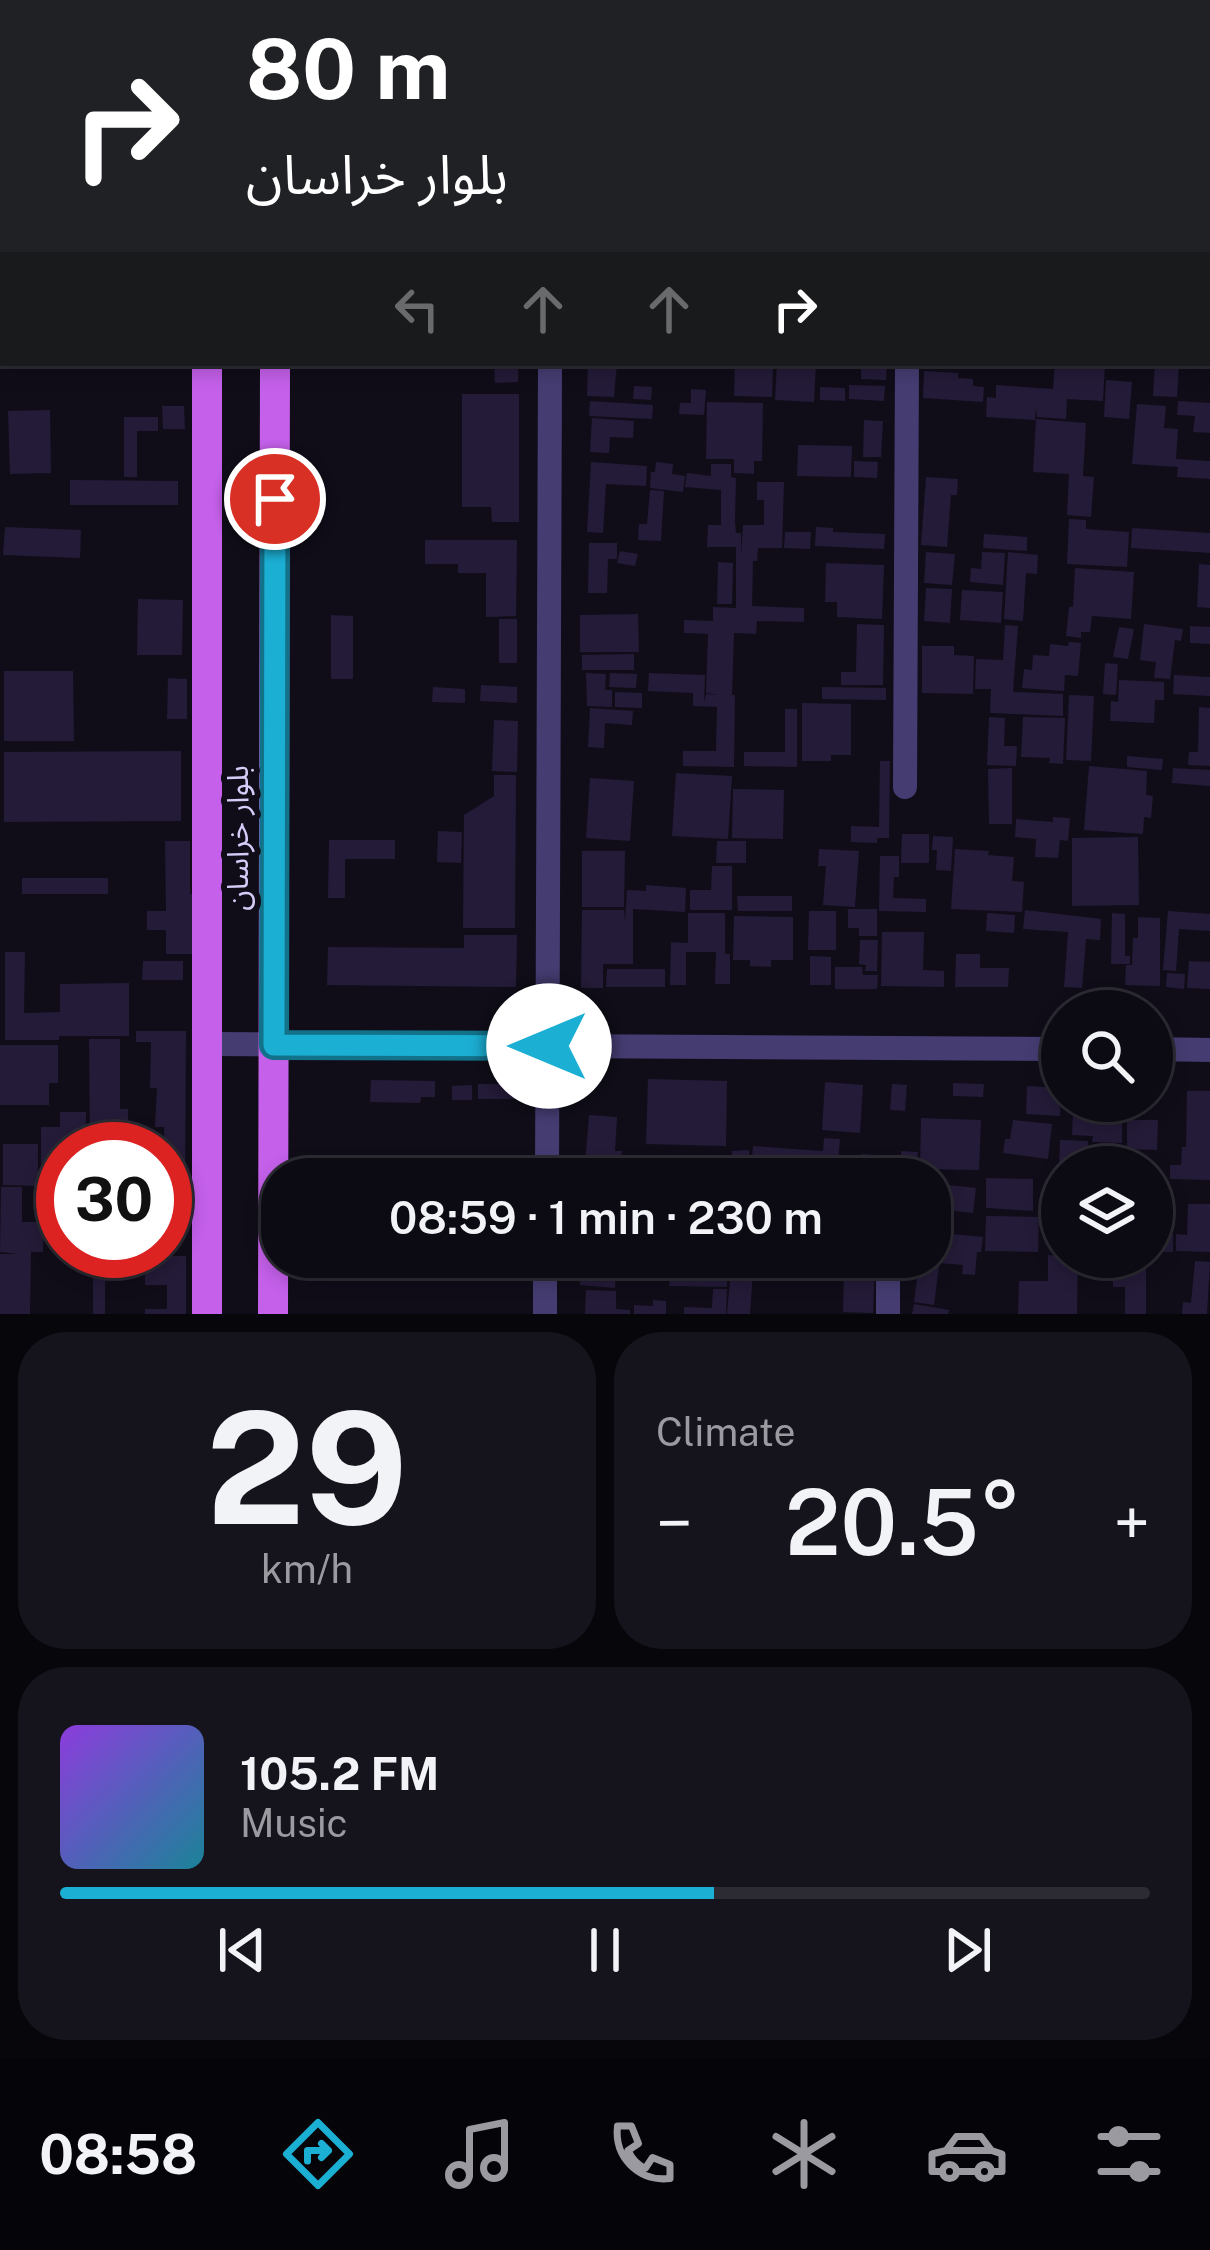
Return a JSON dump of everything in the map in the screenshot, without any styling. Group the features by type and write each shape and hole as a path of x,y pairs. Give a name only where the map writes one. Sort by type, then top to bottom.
{"main road":[{"name":"بلوار خراسان","path":"207,366 207,1314"},
{"name":"بلوار خراسان","path":"273,1314 275,366"}],"street":[{"path":"547,1158 550,366"},
{"path":"905,787 908,366"},
{"path":"207,1044 1041,1049"},
{"path":"1173,1049 1210,1050"},
{"path":"544,1314 545,1278"},
{"path":"888,1278 888,1314"}],"building":[{"path":"494,366 518,366 518,382 495,383"},
{"path":"588,366 617,366 614,397 587,396"},
{"path":"735,366 773,367 772,397 734,396"},
{"path":"777,366 816,366 814,402 775,400"},
{"path":"861,366 887,366 886,380 861,379"},
{"path":"1055,366 1105,366 1103,401 1067,399 1066,419 1037,417 1036,408 1035,420 986,417 987,397 996,398 996,385 1053,389"},
{"path":"1155,366 1179,366 1177,397 1153,396"},
{"path":"924,371 973,379 973,386 984,387 983,402 923,398"},
{"path":"1106,380 1132,382 1129,419 1104,417"},
{"path":"849,385 885,386 884,401 849,399"},
{"path":"634,386 652,387 651,400 633,399"},
{"path":"820,387 845,388 845,401 820,400"},
{"path":"691,389 706,390 704,415 679,414 680,403 691,403"},
{"path":"462,394 519,394 519,522 492,522 491,507 462,507"},
{"path":"590,401 653,405 652,419 589,416"},
{"path":"1178,401 1210,403 1210,433 1193,432 1195,416 1177,415"},
{"path":"707,402 763,403 762,461 754,461 754,474 734,473 734,459 706,459"},
{"path":"1137,404 1166,406 1164,428 1178,429 1176,459 1210,461 1210,479 1177,477 1178,467 1132,464"},
{"path":"162,406 184,406 185,429 163,429"},
{"path":"50,410 51,473 10,474 8,411"},
{"path":"124,417 158,417 158,431 137,431 137,477 124,477"},
{"path":"592,418 634,421 633,438 610,437 609,453 590,452"},
{"path":"1036,419 1086,423 1083,476 1094,477 1091,517 1067,515 1069,474 1033,472"},
{"path":"864,420 883,421 881,457 863,457"},
{"path":"798,445 852,446 851,477 797,476"},
{"path":"854,461 878,462 877,478 854,477"},
{"path":"591,462 647,466 646,486 606,484 603,533 587,532"},
{"path":"656,462 673,464 672,474 685,476 683,492 650,488"},
{"path":"711,464 731,464 731,477 736,478 735,521 736,533 741,533 741,555 743,525 764,525 764,500 757,500 757,482 784,482 782,548 758,548 757,561 753,561 752,606 804,608 804,622 757,621 756,634 734,633 734,767 683,766 683,751 716,751 717,707 693,706 693,693 648,691 649,673 705,675 704,702 706,694 719,695 706,693 708,634 684,633 684,620 713,621 713,607 736,608 736,547 707,547 708,525 721,525 721,490 685,487 687,473 711,476"},
{"path":"926,477 958,479 957,495 951,495 947,547 921,545"},
{"path":"70,480 178,481 178,505 70,505"},
{"path":"650,490 664,491 661,541 638,540 639,524 647,524"},
{"path":"1069,519 1086,520 1086,529 1129,532 1127,567 1067,564"},
{"path":"5,527 81,530 80,558 3,555"},
{"path":"816,527 885,534 884,549 815,546"},
{"path":"1132,528 1210,533 1210,553 1131,548"},
{"path":"785,532 811,532 810,549 784,548"},
{"path":"984,534 1027,537 1027,551 983,548"},
{"path":"425,540 517,540 516,616 486,617 486,573 458,573 458,564 425,564"},
{"path":"589,543 617,543 617,559 608,559 607,593 588,593"},
{"path":"620,551 638,554 635,566 617,563"},
{"path":"926,552 955,554 952,585 924,583"},
{"path":"982,552 1005,553 1003,585 970,582 971,568 981,569"},
{"path":"1008,552 1038,555 1037,574 1026,573 1023,621 1004,619"},
{"path":"718,562 733,563 732,604 717,604"},
{"path":"826,563 884,565 882,619 837,617 837,602 825,602"},
{"path":"1199,564 1210,565 1210,608 1197,607"},
{"path":"1075,568 1134,572 1131,619 1092,616 1090,632 1081,632 1081,638 1066,636"},
{"path":"926,588 952,589 950,623 924,621"},
{"path":"962,590 1003,592 1001,623 960,620"},
{"path":"138,599 183,600 182,655 137,655"},
{"path":"638,614 639,652 580,652 580,615"},
{"path":"331,615 353,616 353,679 331,679"},
{"path":"499,619 517,619 517,663 499,663"},
{"path":"857,624 884,625 883,685 841,685 841,672 856,672"},
{"path":"1144,624 1183,629 1181,641 1175,640 1170,679 1154,678 1156,662 1140,660"},
{"path":"1005,625 1018,626 1013,692 1063,694 1063,716 990,713 991,689 975,689 976,659 1003,660"},
{"path":"1190,626 1210,627 1210,644 1190,643"},
{"path":"1119,627 1134,629 1128,659 1113,657"},
{"path":"1069,642 1081,643 1078,676 1065,675 1064,691 1022,688 1024,669 1032,670 1033,655 1049,656 1050,644 1068,646"},
{"path":"922,646 954,646 954,655 974,656 973,694 922,693"},
{"path":"634,654 634,670 582,670 582,655"},
{"path":"1105,663 1118,664 1116,695 1103,694"},
{"path":"4,671 73,671 74,741 4,741"},
{"path":"586,673 606,674 605,690 612,690 612,707 587,706"},
{"path":"610,673 637,674 636,688 609,687"},
{"path":"1174,675 1210,677 1210,696 1173,694"},
{"path":"168,678 187,679 187,719 167,719"},
{"path":"1119,680 1164,682 1164,700 1155,700 1154,723 1110,721 1111,701 1118,702"},
{"path":"481,685 517,687 517,703 480,701"},
{"path":"433,687 465,689 465,703 432,702"},
{"path":"822,687 886,688 886,700 822,699"},
{"path":"615,692 642,693 642,708 615,707"},
{"path":"1069,695 1094,696 1091,761 1066,760"},
{"path":"802,703 851,704 851,755 802,761"},
{"path":"1199,707 1210,708 1210,766 1188,765 1189,752 1198,752"},
{"path":"590,708 633,711 632,725 605,723 604,748 588,747"},
{"path":"785,709 797,709 797,767 744,766 744,752 785,752"},
{"path":"989,717 1005,718 1004,746 1017,746 1016,766 987,765"},
{"path":"1023,717 1065,718 1063,764 1049,763 1050,758 1021,757"},
{"path":"494,720 518,721 517,772 492,771"},
{"path":"181,751 181,821 4,822 4,752"},
{"path":"1127,756 1163,759 1162,770 1127,767"},
{"path":"880,761 890,761 889,838 877,838 877,843 851,842 851,826 879,827"},
{"path":"1089,766 1147,771 1146,795 1153,796 1151,818 1144,817 1143,834 1084,830"},
{"path":"1012,768 1012,824 989,824 988,769"},
{"path":"1173,768 1210,770 1210,786 1172,783"},
{"path":"676,773 732,776 728,839 672,836"},
{"path":"494,775 516,775 515,928 463,928 464,815 494,796"},
{"path":"590,778 634,781 630,841 586,838"},
{"path":"733,789 784,790 783,839 732,838"},
{"path":"1053,817 1070,818 1068,841 1060,840 1058,858 1035,857 1036,839 1015,837 1016,819 1053,822"},
{"path":"438,831 462,832 461,863 437,862"},
{"path":"902,834 929,834 929,863 901,863"},
{"path":"933,836 953,837 951,871 936,870"},
{"path":"1138,837 1139,905 1072,906 1072,838"},
{"path":"329,840 395,840 395,859 345,859 345,898 328,898"},
{"path":"165,841 190,841 194,954 166,954 166,930 147,930 147,911 166,911"},
{"path":"717,841 746,841 746,863 716,863"},
{"path":"819,849 859,851 855,907 823,905 826,866 818,866"},
{"path":"955,849 1014,857 1012,881 1024,882 1022,912 951,909"},
{"path":"582,851 625,851 624,907 582,907"},
{"path":"880,856 899,856 893,898 926,899 926,912 879,911"},
{"path":"712,866 732,866 732,910 690,910 690,890 711,890"},
{"path":"22,878 108,878 108,894 22,894"},
{"path":"646,885 686,888 685,912 633,909 633,964 603,964 603,988 581,988 582,910 624,910 625,920 627,890 646,891"},
{"path":"737,896 792,896 792,911 738,911"},
{"path":"848,909 877,909 877,936 859,936 859,928 848,928"},
{"path":"1025,910 1101,919 1100,940 1086,939 1082,988 1064,987 1068,932 1023,929"},
{"path":"809,911 836,911 836,950 808,950"},
{"path":"1168,911 1210,914 1210,931 1179,929 1176,971 1163,970"},
{"path":"688,913 725,913 730,984 715,984 716,952 686,952 686,985 670,985 671,942 688,943"},
{"path":"987,913 1015,915 1014,933 986,931"},
{"path":"1112,913 1125,914 1125,956 1130,956 1130,964 1111,964"},
{"path":"734,916 793,917 793,960 771,960 771,967 733,960"},
{"path":"1138,917 1160,918 1160,986 1125,985 1133,938 1138,938"},
{"path":"882,932 924,932 923,970 944,971 944,987 881,986"},
{"path":"464,935 517,935 516,987 327,985 328,947 464,948"},
{"path":"860,940 878,940 877,971 865,971 866,965 859,964"},
{"path":"5,952 25,952 24,1013 60,1012 60,984 129,983 129,1036 5,1040"},
{"path":"956,954 980,954 980,968 1009,968 1008,987 955,987"},
{"path":"810,956 831,957 831,985 810,985"},
{"path":"143,961 183,961 183,980 142,980"},
{"path":"1189,961 1210,962 1210,989 1187,988"},
{"path":"835,967 862,967 863,975 878,975 877,989 835,989"},
{"path":"607,969 665,969 665,987 606,987"},
{"path":"1167,973 1185,974 1184,989 1166,987"},
{"path":"136,1031 186,1031 185,1122 155,1122 151,1042 136,1042"},
{"path":"89,1039 120,1039 120,1109 128,1109 128,1122 90,1122"},
{"path":"0,1045 58,1045 58,1083 49,1083 49,1105 0,1105"},
{"path":"648,1079 727,1081 726,1146 646,1144"},
{"path":"371,1080 435,1081 435,1097 421,1097 420,1103 370,1102"},
{"path":"825,1082 863,1085 860,1133 822,1130"},
{"path":"953,1083 984,1084 983,1097 953,1096"},
{"path":"478,1084 514,1084 514,1099 478,1099"},
{"path":"892,1084 907,1085 905,1111 890,1110"},
{"path":"472,1085 472,1100 452,1100 452,1086"},
{"path":"1027,1086 1041,1087 1041,1115 1026,1114"},
{"path":"1187,1091 1210,1091 1210,1180 1173,1179 1173,1165 1181,1165 1182,1147 1186,1147"},
{"path":"60,1112 86,1112 86,1122 60,1122"},
{"path":"589,1115 617,1117 615,1151 622,1151 621,1158 586,1158"},
{"path":"921,1118 981,1120 979,1170 951,1170 951,1158 920,1158"},
{"path":"1013,1120 1052,1124 1049,1146 1041,1146 1041,1158 1003,1153 1005,1139 1010,1139"},
{"path":"1073,1122 1122,1122 1122,1143 1092,1142 1093,1136 1072,1135"},
{"path":"1127,1122 1158,1122 1157,1146 1127,1146"},
{"path":"824,1138 840,1139 838,1158 752,1158 753,1146 823,1151"},
{"path":"1060,1140 1088,1141 1088,1146 1060,1146"},
{"path":"3,1144 36,1144 36,1186 3,1185"},
{"path":"749,1150 749,1158 732,1158 732,1151"},
{"path":"901,1151 918,1152 918,1158 862,1158 862,1154 901,1157"},
{"path":"986,1178 1033,1179 1033,1211 986,1208"},
{"path":"951,1185 976,1188 973,1213 951,1210"},
{"path":"1,1187 22,1187 22,1222 36,1222 30,1314 0,1314 0,1254 18,1254 0,1252"},
{"path":"1188,1204 1210,1204 1210,1252 1176,1251 1176,1234 1187,1235"},
{"path":"986,1216 1039,1217 1038,1252 985,1251"},
{"path":"951,1234 983,1237 975,1275 962,1274 963,1265 951,1264"},
{"path":"1195,1261 1210,1262 1207,1314 1182,1314 1183,1302 1191,1303"},
{"path":"93,1278 105,1278 105,1314 93,1314"},
{"path":"145,1278 186,1278 186,1314 145,1314 145,1309 167,1309 167,1285 145,1285"},
{"path":"580,1278 616,1278 615,1288 580,1285"},
{"path":"670,1278 727,1278 727,1287 669,1286"},
{"path":"730,1278 753,1278 750,1314 727,1314"},
{"path":"844,1278 875,1278 873,1313 843,1312"},
{"path":"917,1278 937,1278 934,1305 914,1302"},
{"path":"1078,1278 1077,1314 1018,1314 1019,1281"},
{"path":"1113,1278 1146,1278 1146,1314 1125,1314 1125,1287 1113,1287"},
{"path":"713,1289 727,1289 726,1314 684,1314 684,1307 712,1308"},
{"path":"586,1290 616,1291 616,1309 630,1310 630,1314 585,1314"},
{"path":"653,1300 666,1301 666,1314 634,1314 634,1305 653,1306"},
{"path":"914,1304 949,1310 948,1314 912,1314"}],"route":[{"path":"275,499 274,1045 549,1046"}]}
